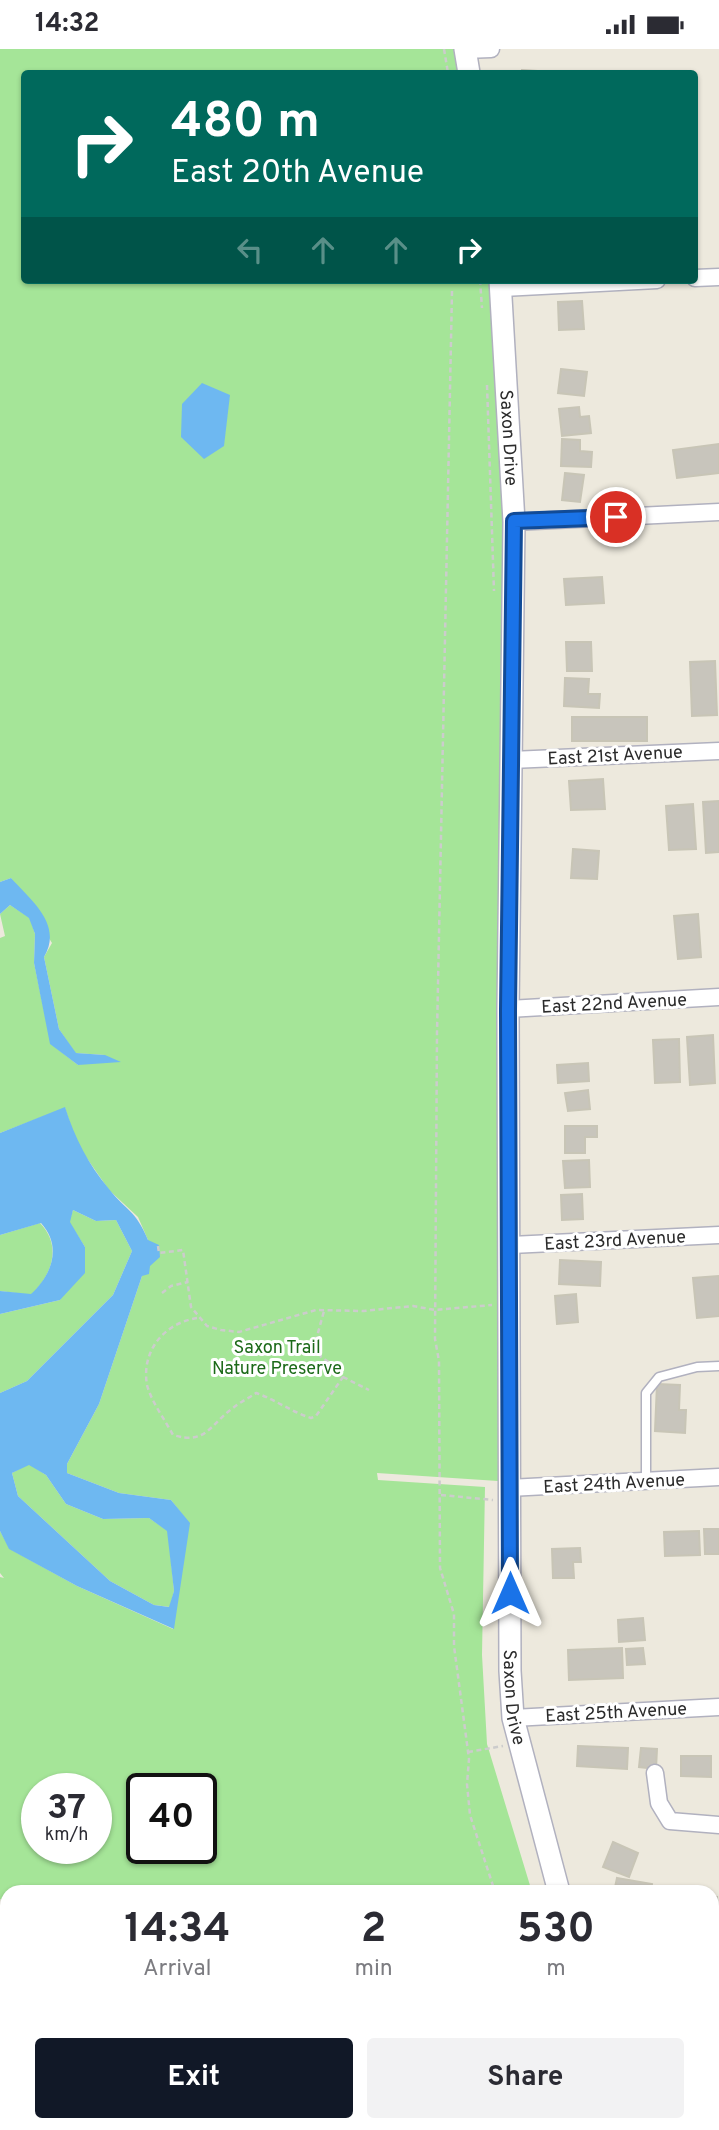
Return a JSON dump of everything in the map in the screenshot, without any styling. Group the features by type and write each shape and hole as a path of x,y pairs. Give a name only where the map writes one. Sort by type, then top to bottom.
{"street":[{"path":"468,70 465,50 491,49"},
{"path":"698,278 719,277"},
{"name":"Saxon Drive","path":"501,284 514,521 508,1010 511,1245 503,1495 513,1718 557,1885"},
{"path":"514,521 719,512"},
{"name":"East 21st Avenue","path":"511,760 719,751"},
{"name":"East 22nd Avenue","path":"508,1010 719,997"},
{"name":"East 23rd Avenue","path":"511,1245 719,1235"},
{"name":"East 24th Avenue","path":"503,1495 719,1477"},
{"name":"East 25th Avenue","path":"513,1718 719,1707"},
{"path":"656,1773 659,1803 670,1821 719,1825"}],"lane":[{"path":"646,1481 646,1393 659,1377 697,1367 719,1366"}],"path":[{"path":"444,49 448,70"},
{"path":"452,291 437,1034 435,1310 441,1495 440,1568 454,1614 456,1660 468,1752 470,1815 493,1885"},
{"path":"158,1246 159,1253 183,1250 191,1307 197,1318 206,1326 239,1332 297,1313 413,1306 435,1310 497,1304"},
{"path":"162,1293 171,1286 188,1282"},
{"path":"324,1311 316,1340 321,1357 335,1366 343,1377 369,1390"},
{"path":"197,1318 180,1321 157,1339 148,1355 147,1386 173,1435 186,1439 207,1434 231,1409 256,1393 277,1400 311,1418 339,1387 343,1377"},
{"path":"441,1495 503,1495"},
{"path":"468,1752 508,1745"}],"green space":[{"name":"Saxon Trail Nature Preserve","path":"0,49 465,49 468,70 21,70 21,284 500,284 511,1245 498,1265 498,1481 377,1473 378,1480 485,1487 482,1655 487,1744 530,1885 0,1885 0,1577 4,1578 0,1573 0,1531 10,1549 77,1586 173,1629 189,1523 171,1500 119,1493 67,1473 67,1464 99,1404 142,1276 148,1240 138,1217 109,1190 77,1144 65,1108 0,1133 0,938 5,936 0,914 10,905 30,918 35,934 34,963 51,1044 78,1065 105,1055 75,1053 59,1029 44,957 52,943 11,878 0,882"},
{"path":"73,1210 96,1221 116,1220 132,1251 113,1295 27,1381 0,1393 0,1314 60,1300 85,1247 69,1222"},
{"path":"40,1223 47,1232 53,1251 52,1261 44,1279 31,1295 0,1291 0,1235"},
{"path":"29,1464 46,1475 66,1504 103,1519 149,1518 168,1531 174,1591 170,1607 154,1605 110,1581 18,1496 12,1473"}],"water":[{"path":"202,383 230,395 224,446 204,459 181,437 182,404"},
{"path":"11,878 36,905 47,924 49,945 44,957 59,1029 76,1053 105,1055 121,1062 78,1065 50,1044 34,963 35,934 29,918 10,905 0,914 0,882"},
{"path":"65,1107 88,1160 115,1197 135,1216 148,1240 159,1245 160,1257 150,1266 149,1274 142,1276 99,1404 67,1464 67,1473 119,1493 171,1500 190,1523 174,1629 77,1586 9,1549 0,1531 0,1393 27,1381 113,1295 132,1251 116,1220 96,1221 73,1210 70,1222 85,1247 85,1273 60,1300 0,1314 0,1291 31,1294 49,1270 53,1251 48,1232 41,1223 0,1235 0,1133","holes":["29,1465 46,1475 66,1504 103,1519 149,1518 167,1531 174,1591 169,1607 154,1605 110,1581 18,1496 12,1473"]}],"building":[{"path":"582,301 584,329 559,330 558,302"},
{"path":"561,369 587,372 584,396 558,393"},
{"path":"579,407 580,417 589,416 591,433 562,436 559,409"},
{"path":"562,439 580,440 580,451 592,452 591,467 561,466"},
{"path":"719,444 719,473 677,478 673,450"},
{"path":"565,473 584,475 580,502 562,500"},
{"path":"602,577 604,603 566,605 564,579"},
{"path":"566,642 591,642 592,671 567,671"},
{"path":"715,661 717,715 692,716 690,662"},
{"path":"565,678 589,679 588,694 600,694 599,708 564,706"},
{"path":"572,717 647,717 647,741 572,741"},
{"path":"603,779 605,809 571,810 569,781"},
{"path":"719,801 719,852 706,853 703,802"},
{"path":"693,804 696,849 669,850 666,806"},
{"path":"573,849 599,851 597,879 571,878"},
{"path":"698,914 701,957 678,959 674,916"},
{"path":"713,1035 715,1083 690,1085 687,1037"},
{"path":"679,1039 680,1082 655,1083 653,1040"},
{"path":"588,1063 589,1081 558,1083 557,1065"},
{"path":"588,1090 590,1109 568,1111 565,1093"},
{"path":"565,1126 597,1126 597,1137 585,1137 585,1153 565,1153"},
{"path":"589,1160 590,1187 565,1188 563,1161"},
{"path":"582,1194 583,1219 562,1220 561,1195"},
{"path":"560,1260 601,1262 600,1286 559,1284"},
{"path":"719,1276 719,1316 697,1318 693,1278"},
{"path":"576,1294 578,1322 557,1324 555,1296"},
{"path":"657,1384 680,1385 679,1410 686,1410 685,1433 655,1431"},
{"path":"704,1529 719,1529 719,1554 705,1554"},
{"path":"699,1531 700,1555 665,1556 664,1532"},
{"path":"580,1548 581,1562 573,1562 574,1578 553,1578 552,1549"},
{"path":"643,1618 645,1640 619,1642 618,1620"},
{"path":"622,1648 623,1678 569,1680 568,1650"},
{"path":"643,1648 645,1664 627,1665 626,1649"},
{"path":"578,1746 628,1748 627,1769 577,1766"},
{"path":"641,1748 657,1749 656,1769 639,1767"},
{"path":"681,1756 711,1756 711,1777 681,1776"},
{"path":"613,1842 638,1853 629,1877 603,1867"},
{"path":"617,1878 652,1884 652,1885 616,1885"}],"route":[{"path":"510,1593 511,1245 508,1010 514,521 616,517"}]}
